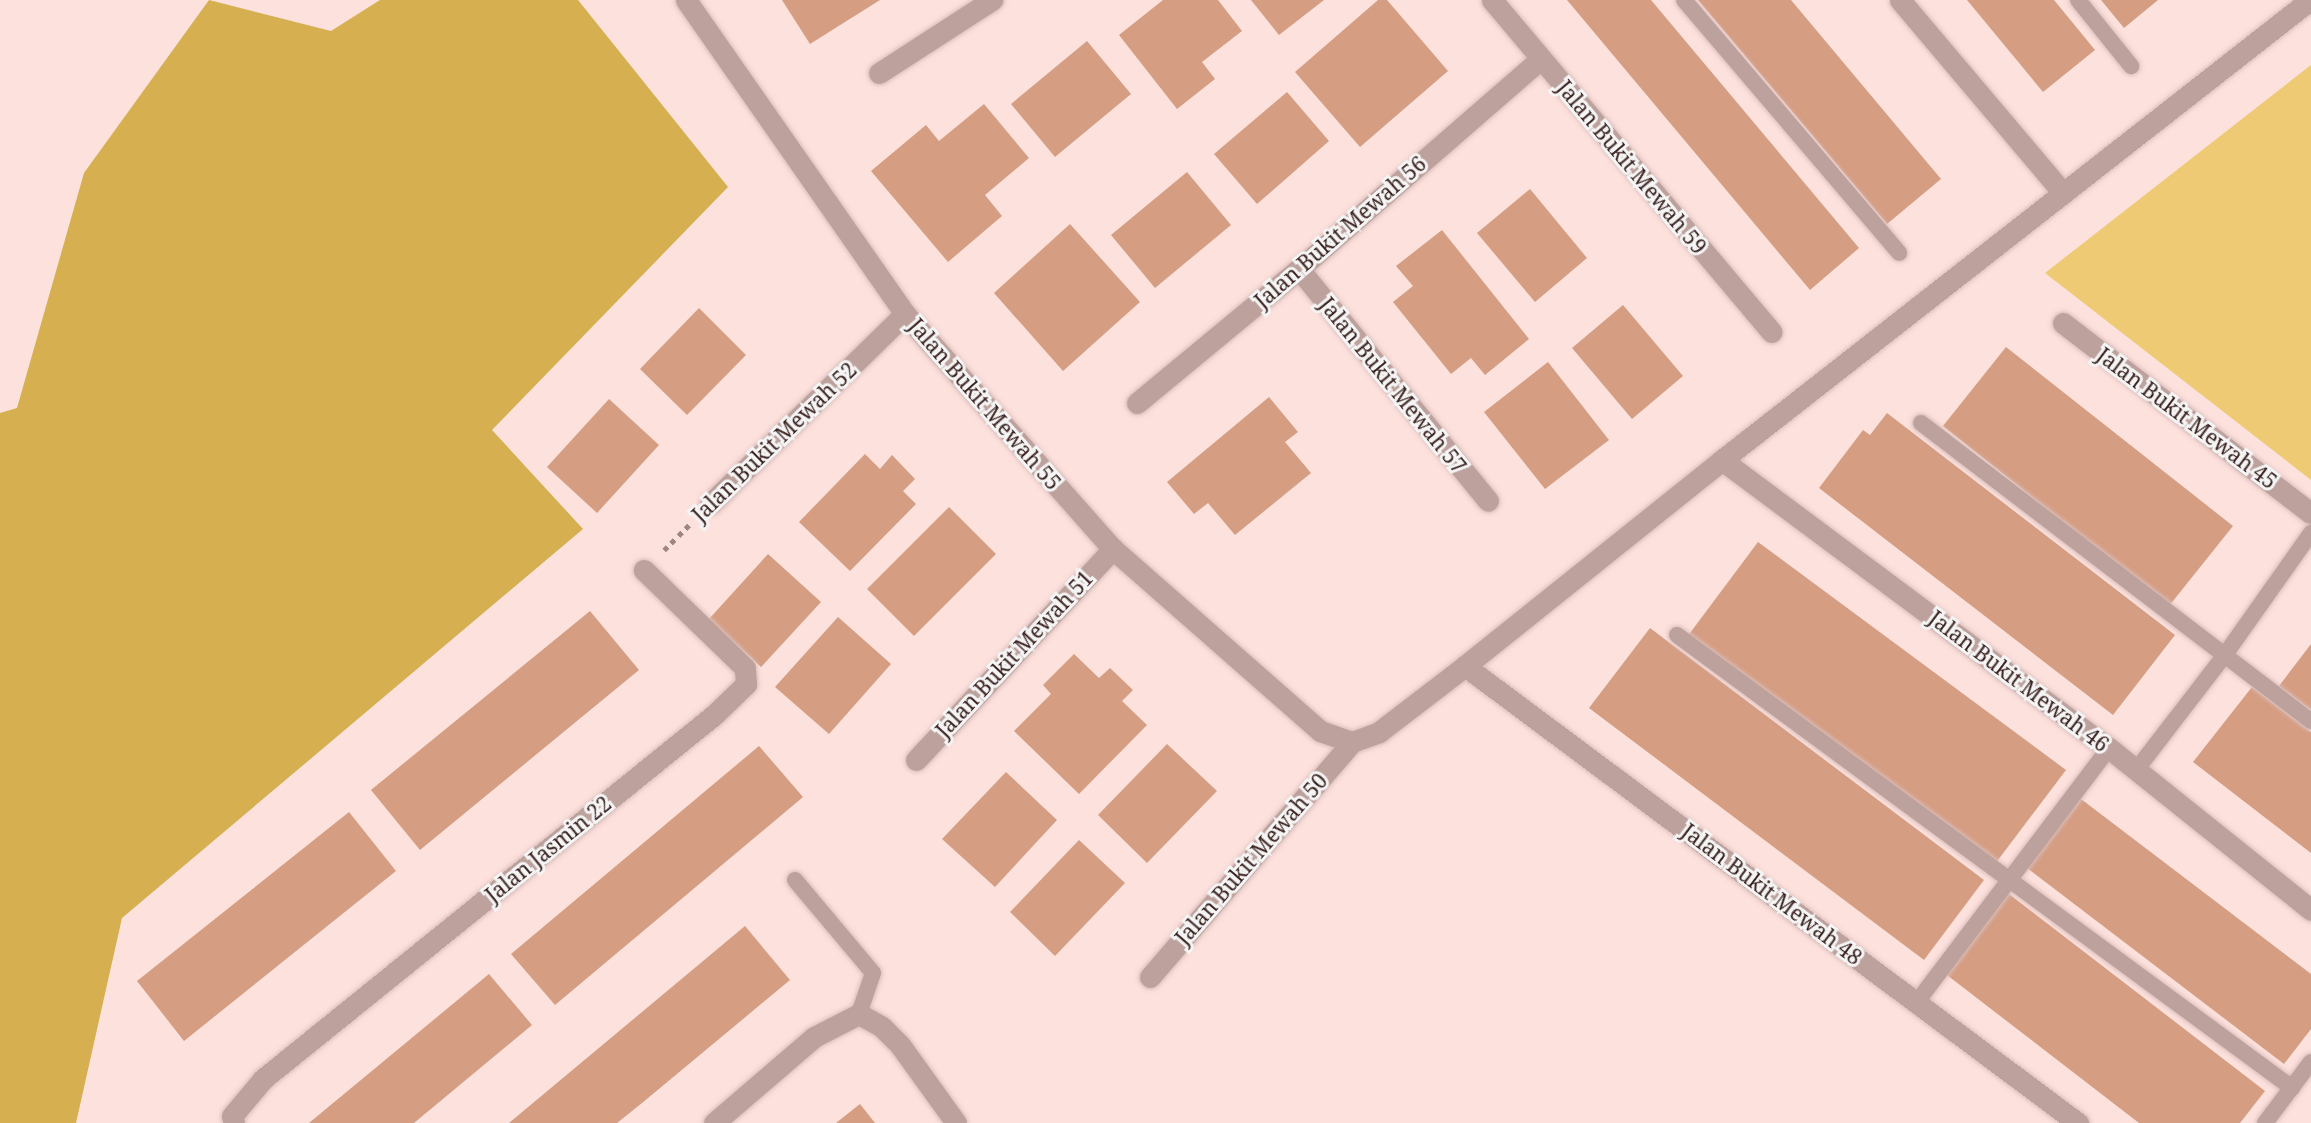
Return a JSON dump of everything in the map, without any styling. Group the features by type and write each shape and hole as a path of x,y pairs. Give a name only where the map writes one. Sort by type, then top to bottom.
{"street":[{"name":"Jalan Bukit Mewah 55","path":"686,0 905,314 1113,549 1320,731 1352,742"},
{"path":"879,73 992,0"},
{"name":"Jalan Bukit Mewah 59","path":"1492,0 1772,332"},
{"path":"1900,0 2063,194"},
{"path":"1352,742 1379,732 1465,666 1722,460 2307,1"},
{"name":"Jalan Bukit Mewah 56","path":"1137,403 1299,269 1541,59"},
{"name":"Jalan Bukit Mewah 57","path":"1299,269 1488,501"},
{"name":"Jalan Bukit Mewah 52","path":"710,504 905,314"},
{"name":"Jalan Bukit Mewah 45","path":"2063,323 2311,513"},
{"name":"Jalan Bukit Mewah 46","path":"1722,460 2137,769 2311,910"},
{"name":"Jalan Bukit Mewah 51","path":"916,760 1113,549"},
{"name":"Jalan Jasmin 22","path":"233,1119 263,1079 714,715 746,684 745,667 644,570"},
{"name":"Jalan Bukit Mewah 48","path":"1465,666 2078,1123"},
{"name":"Jalan Bukit Mewah 50","path":"1150,977 1352,742"},
{"path":"714,1123 814,1037 859,1014 882,1027 900,1045 956,1123"}],"lane":[{"path":"1684,0 1899,253"},
{"path":"2078,0 2131,66"},
{"path":"1921,423 2311,721"},
{"path":"2137,769 2224,656 2311,533"},
{"path":"1678,635 2292,1088"},
{"path":"1917,1002 2109,748"},
{"path":"795,880 873,973 859,1014"},
{"path":"2265,1123 2311,1062"}],"path":[{"name":"Jalan Bukit Mewah 52","path":"644,570 710,504"}],"shaded area":[{"path":"209,0 331,31 380,0 578,0 728,187 492,430 583,529 122,918 76,1123 0,1123 0,413 17,408 84,173"},
{"path":"2311,65 2311,480 2045,273"}],"building":[{"path":"782,0 880,0 810,44"},
{"path":"1163,0 1218,0 1242,31 1202,62 1215,79 1177,109 1119,35"},
{"path":"1251,0 1324,0 1279,35"},
{"path":"1378,0 1387,0 1448,71 1360,147 1295,72"},
{"path":"1567,0 1651,0 1859,248 1810,290"},
{"path":"1698,0 1791,0 1941,179 1887,224"},
{"path":"1967,0 2054,0 2095,50 2043,92"},
{"path":"2101,0 2158,0 2124,28"},
{"path":"1087,41 1131,94 1055,157 1011,104"},
{"path":"1287,92 1329,141 1257,204 1214,154"},
{"path":"984,104 1029,158 985,195 1002,216 948,262 871,171 926,125 939,141"},
{"path":"1187,172 1231,225 1155,288 1111,235"},
{"path":"1530,189 1587,258 1535,302 1477,233"},
{"path":"1070,224 1140,302 1063,371 994,293"},
{"path":"1442,230 1529,339 1485,375 1471,358 1451,374 1393,302 1413,286 1396,266"},
{"path":"1623,305 1683,376 1632,419 1572,348"},
{"path":"699,308 746,355 687,415 640,369"},
{"path":"2006,347 2233,526 2169,606 1943,426"},
{"path":"1548,362 1609,440 1545,489 1484,412"},
{"path":"1269,397 1298,432 1285,442 1311,473 1235,535 1208,503 1194,514 1167,482"},
{"path":"609,399 659,445 597,513 547,467"},
{"path":"1887,413 2175,635 2113,715 1819,488 1863,430 1870,435"},
{"path":"865,454 880,469 892,455 915,479 903,491 916,504 850,571 799,522"},
{"path":"949,507 996,554 914,636 867,589"},
{"path":"1758,542 2066,770 1995,864 1687,637"},
{"path":"768,554 821,602 761,667 709,619"},
{"path":"590,611 639,670 420,850 371,790"},
{"path":"838,617 891,664 829,734 775,687"},
{"path":"1650,628 1984,880 1924,960 1589,708"},
{"path":"2311,644 2311,710 2279,686"},
{"path":"1074,654 1099,678 1110,668 1133,690 1122,701 1147,725 1079,794 1014,731 1051,694 1043,685"},
{"path":"2252,687 2311,732 2311,853 2193,762"},
{"path":"1167,744 1217,791 1147,863 1098,815"},
{"path":"759,746 803,797 555,1005 511,954"},
{"path":"1006,772 1057,820 995,887 942,839"},
{"path":"2081,799 2311,974 2311,1029 2284,1064 2027,868"},
{"path":"349,812 396,871 184,1041 137,981"},
{"path":"1079,840 1125,883 1055,956 1010,912"},
{"path":"2009,894 2265,1091 2240,1123 2139,1123 1947,975"},
{"path":"745,926 790,980 617,1123 509,1123"},
{"path":"489,974 532,1025 414,1123 309,1123"},
{"path":"860,1104 875,1123 836,1123"}]}
